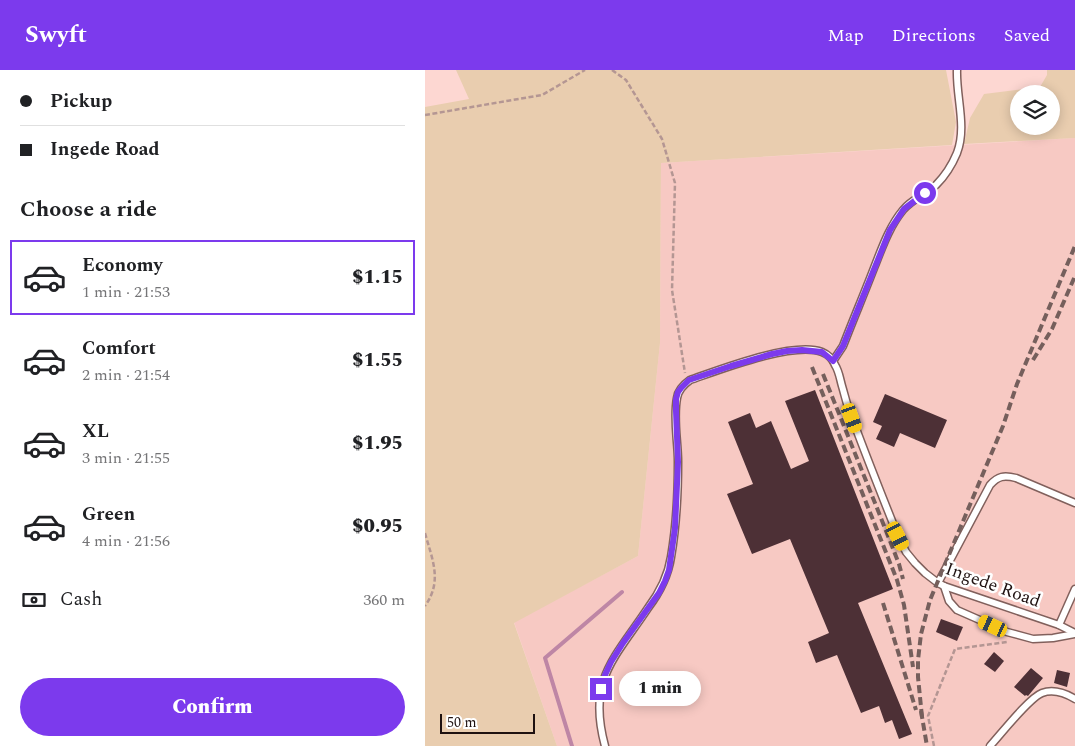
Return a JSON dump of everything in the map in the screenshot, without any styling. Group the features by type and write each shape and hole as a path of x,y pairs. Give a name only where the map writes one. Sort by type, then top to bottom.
{"lane":[{"path":"605,746 599,717 599,702 605,675 623,643 659,593 669,570 675,528 678,462 676,399 678,392 689,380 772,354 802,350 822,352 833,361 843,346 890,230 904,209 945,175 958,151 961,120 957,70"},
{"name":"Ingede Road","path":"833,361 837,367 846,403 857,433 906,552 925,573 941,584 1059,625 1075,634"},
{"path":"1075,503 1016,478 1008,476 998,477 990,485 941,584 949,601 957,610 1007,632 1033,639 1075,634"},
{"path":"1059,625 1073,601 1075,589"},
{"path":"990,746 1037,696 1044,692 1066,694 1075,699"}],"path":[{"path":"425,115 542,95 585,70"},
{"path":"612,70 616,71 626,80 662,139 675,183 672,290 687,382"},
{"path":"425,533 435,567 433,590 425,606"},
{"path":"934,746 928,716 955,649 1013,642"}],"shaded area":[{"path":"456,70 946,70 956,122 952,145 661,163 660,343 638,556 514,623 557,746 425,746 425,107 469,99"},
{"path":"1047,70 1075,70 1075,138 964,144 970,118 984,94 1010,91 1010,135 1060,135 1060,85 1041,85 1047,75"},
{"path":"1075,138 1075,746 557,746 514,622 638,556 660,343 661,163"}],"building":[{"path":"815,390 893,589 858,603 912,734 899,739 892,720 885,723 879,706 861,713 837,655 816,663 808,642 829,633 790,539 752,554 727,494 753,484 728,422 750,413 756,428 771,421 791,469 809,461 785,401"},
{"path":"885,394 947,420 935,448 900,433 894,447 876,439 882,426 873,422"},
{"path":"941,619 963,627 957,641 936,632"},
{"path":"994,652 1004,661 995,672 984,664"},
{"path":"1031,668 1043,678 1028,696 1025,696 1014,687"},
{"path":"1057,670 1070,673 1067,687 1054,683"}],"waterway":[{"path":"572,746 545,658 622,592"}],"railway":[{"path":"922,717 918,660 921,634 930,600 1003,426 1017,384 1075,246"},
{"path":"1033,360 1052,329 1075,276"},
{"path":"812,367 897,580 904,605 913,667"},
{"path":"823,374 899,564 903,579"},
{"path":"883,603 916,710"},
{"path":"921,711 927,746"}],"route":[{"path":"601,689 611,662 659,593 669,570 675,528 678,462 676,399 678,392 689,380 731,366 787,351 822,352 833,361 843,346 890,230 904,209 925,193"}]}
